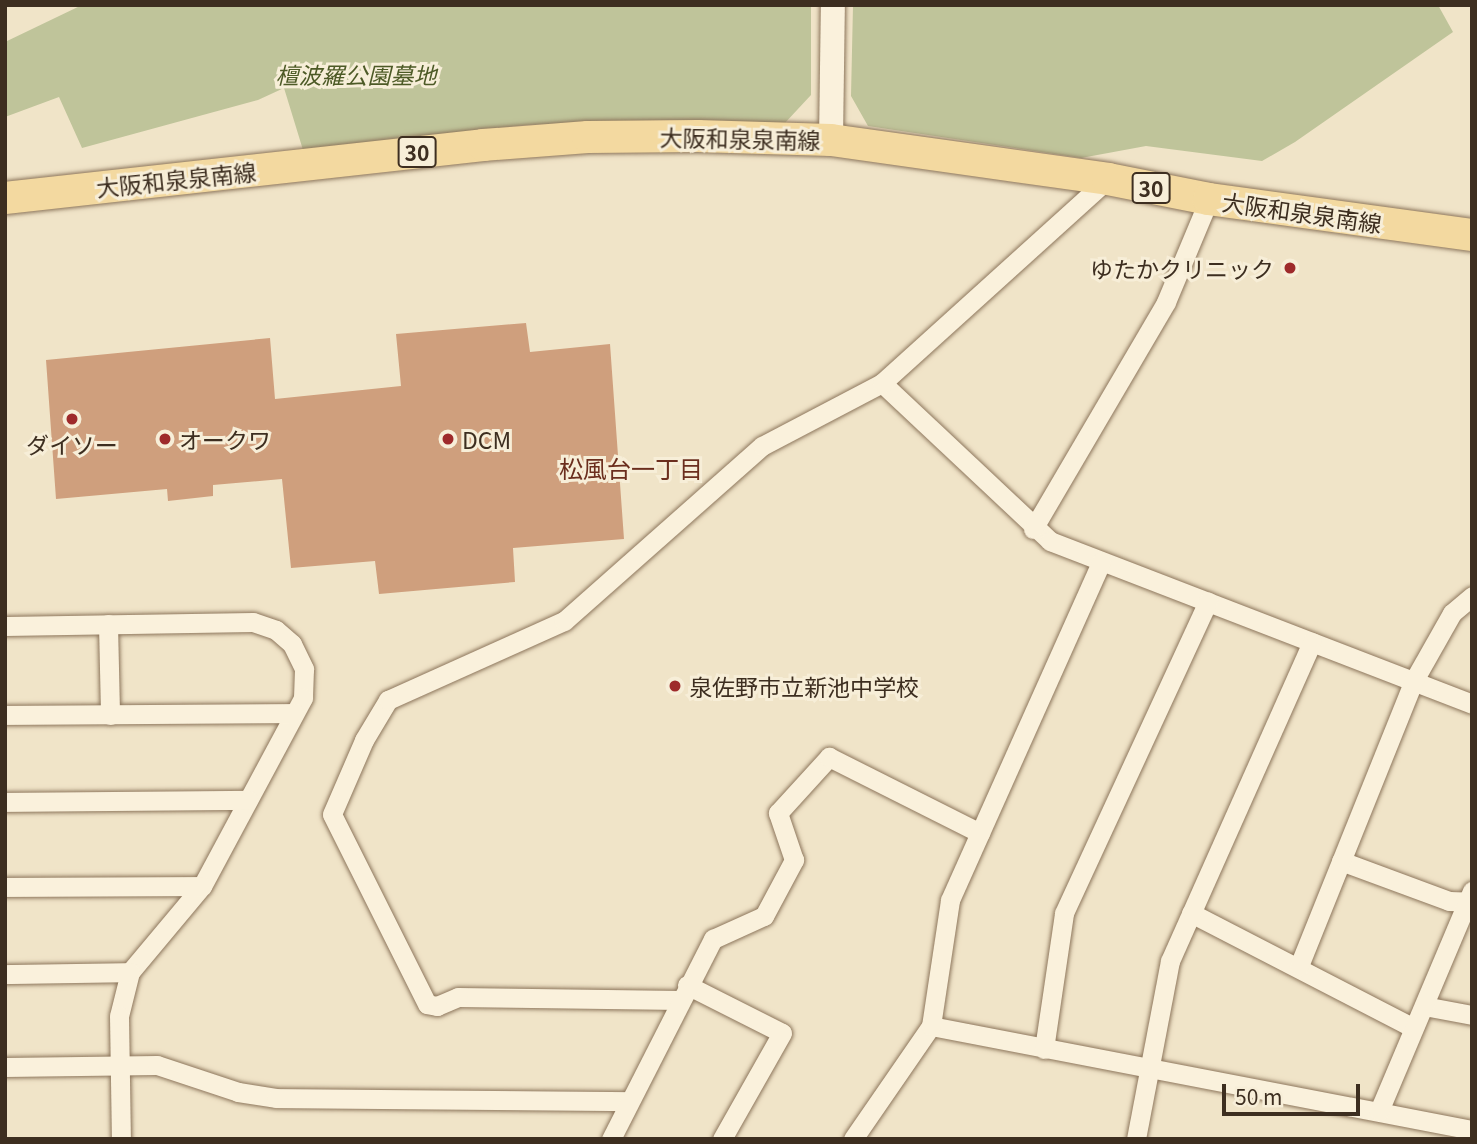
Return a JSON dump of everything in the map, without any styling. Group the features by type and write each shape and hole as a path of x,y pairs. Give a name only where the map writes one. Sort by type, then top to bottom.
{"main road":[{"name":"大阪和泉泉南線","path":"5,198 588,137 831,140 1108,179 1209,200 1472,235"}],"street":[{"path":"831,140 834,5"},
{"path":"722,1139 782,1033 683,993 458,997 437,1006 426,1004 332,814 364,740 388,700 564,621 762,446 882,383 1108,179"},
{"path":"1033,529 1166,302 1209,200"},
{"path":"882,383 1033,529 1101,562 1472,704"},
{"path":"853,1139 931,1026 950,900 1101,562"},
{"path":"1299,966 1413,682 1452,613 1472,596"},
{"path":"1044,1049 1064,914 1208,602"},
{"path":"5,626 227,620 276,630 292,644 304,669 303,698 202,886 130,972 119,1016 121,1139"},
{"path":"108,624 110,715"},
{"path":"1136,1139 1147,1070 1170,961 1312,642"},
{"path":"5,715 294,713"},
{"path":"611,1139 683,993 713,939 764,916 794,860 778,813 829,757 980,833"},
{"path":"5,802 248,800"},
{"path":"1341,861 1449,901 1470,898"},
{"path":"5,887 202,886"},
{"path":"1379,1111 1412,1027 1424,1006 1470,898"},
{"path":"1191,913 1299,966 1412,1027"},
{"path":"5,974 130,972"},
{"path":"1424,1006 1472,1015"},
{"path":"931,1026 1147,1070 1472,1130"},
{"path":"5,1067 157,1065 238,1092 276,1098 628,1101"}],"green space":[{"name":"檀波羅公園墓地","path":"82,5 811,5 811,95 784,124 674,120 526,125 303,150 284,88 258,100 82,148 59,97 5,117 5,42"},
{"path":"853,5 1438,5 1453,32 1295,142 1262,161 1146,146 1081,158 868,126 851,96"}],"building":[{"name":"DCM","path":"526,323 530,352 610,344 624,539 513,548 515,582 379,594 375,561 291,568 282,479 213,485 213,496 168,501 167,489 56,499 46,360 270,338 275,399 401,386 396,334"}],"place":[{"name":"ゆたかクリニック","path":"1290,268"},
{"name":"ダイソー","path":"72,419"},
{"name":"オークワ","path":"165,439"},
{"name":"DCM","path":"448,439"},
{"name":"泉佐野市立新池中学校","path":"675,686"}],"district":[{"name":"松風台一丁目","path":"631,468"}]}
